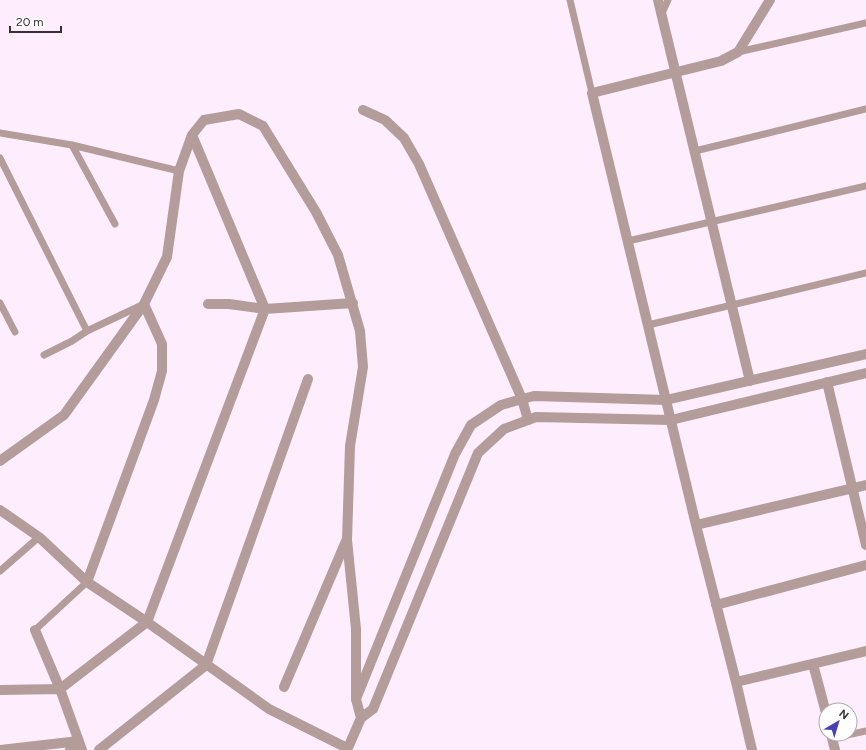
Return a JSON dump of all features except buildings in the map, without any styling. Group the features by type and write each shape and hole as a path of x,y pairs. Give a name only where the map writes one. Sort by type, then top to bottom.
{"street":[{"path":"658,0 750,381"},
{"path":"752,750 696,526 592,93 721,61 738,52 770,0"},
{"path":"363,110 385,120 404,138 411,151 422,172 522,399 528,420"},
{"path":"0,461 64,415 144,304 167,257 179,171 192,135 204,120 239,114 263,126 316,212 338,255 360,331 363,367 350,446 347,540 356,629 356,699 361,718"},
{"path":"0,690 60,689 147,622 265,309 192,135"},
{"path":"208,304 229,304 265,309 353,303"},
{"path":"87,582 154,400 162,371 162,344 144,304"},
{"path":"356,699 455,454 470,425 501,404 534,396 666,400 866,354"},
{"path":"0,510 39,538 87,582 147,622 269,709 347,749 361,718 373,710 478,453 504,429 536,417 671,420 866,373"},
{"path":"99,750 206,665 308,379"},
{"path":"827,382 865,539"},
{"path":"696,526 866,485"},
{"path":"284,687 347,540"},
{"path":"716,605 866,565"},
{"path":"36,630 81,746"},
{"path":"736,682 866,651"},
{"path":"813,664 823,702"},
{"path":"0,750 81,746"},
{"path":"70,750 81,746"}],"lane":[{"path":"570,0 592,93"},
{"path":"662,13 668,0"},
{"path":"738,52 866,23"},
{"path":"695,151 866,109"},
{"path":"0,133 72,145 179,171"},
{"path":"72,145 115,224"},
{"path":"0,158 87,331"},
{"path":"628,241 866,186"},
{"path":"648,325 866,273"},
{"path":"0,303 15,332"},
{"path":"44,355 72,341 87,331 144,304"},
{"path":"0,571 39,538"},
{"path":"36,630 87,582"}]}
